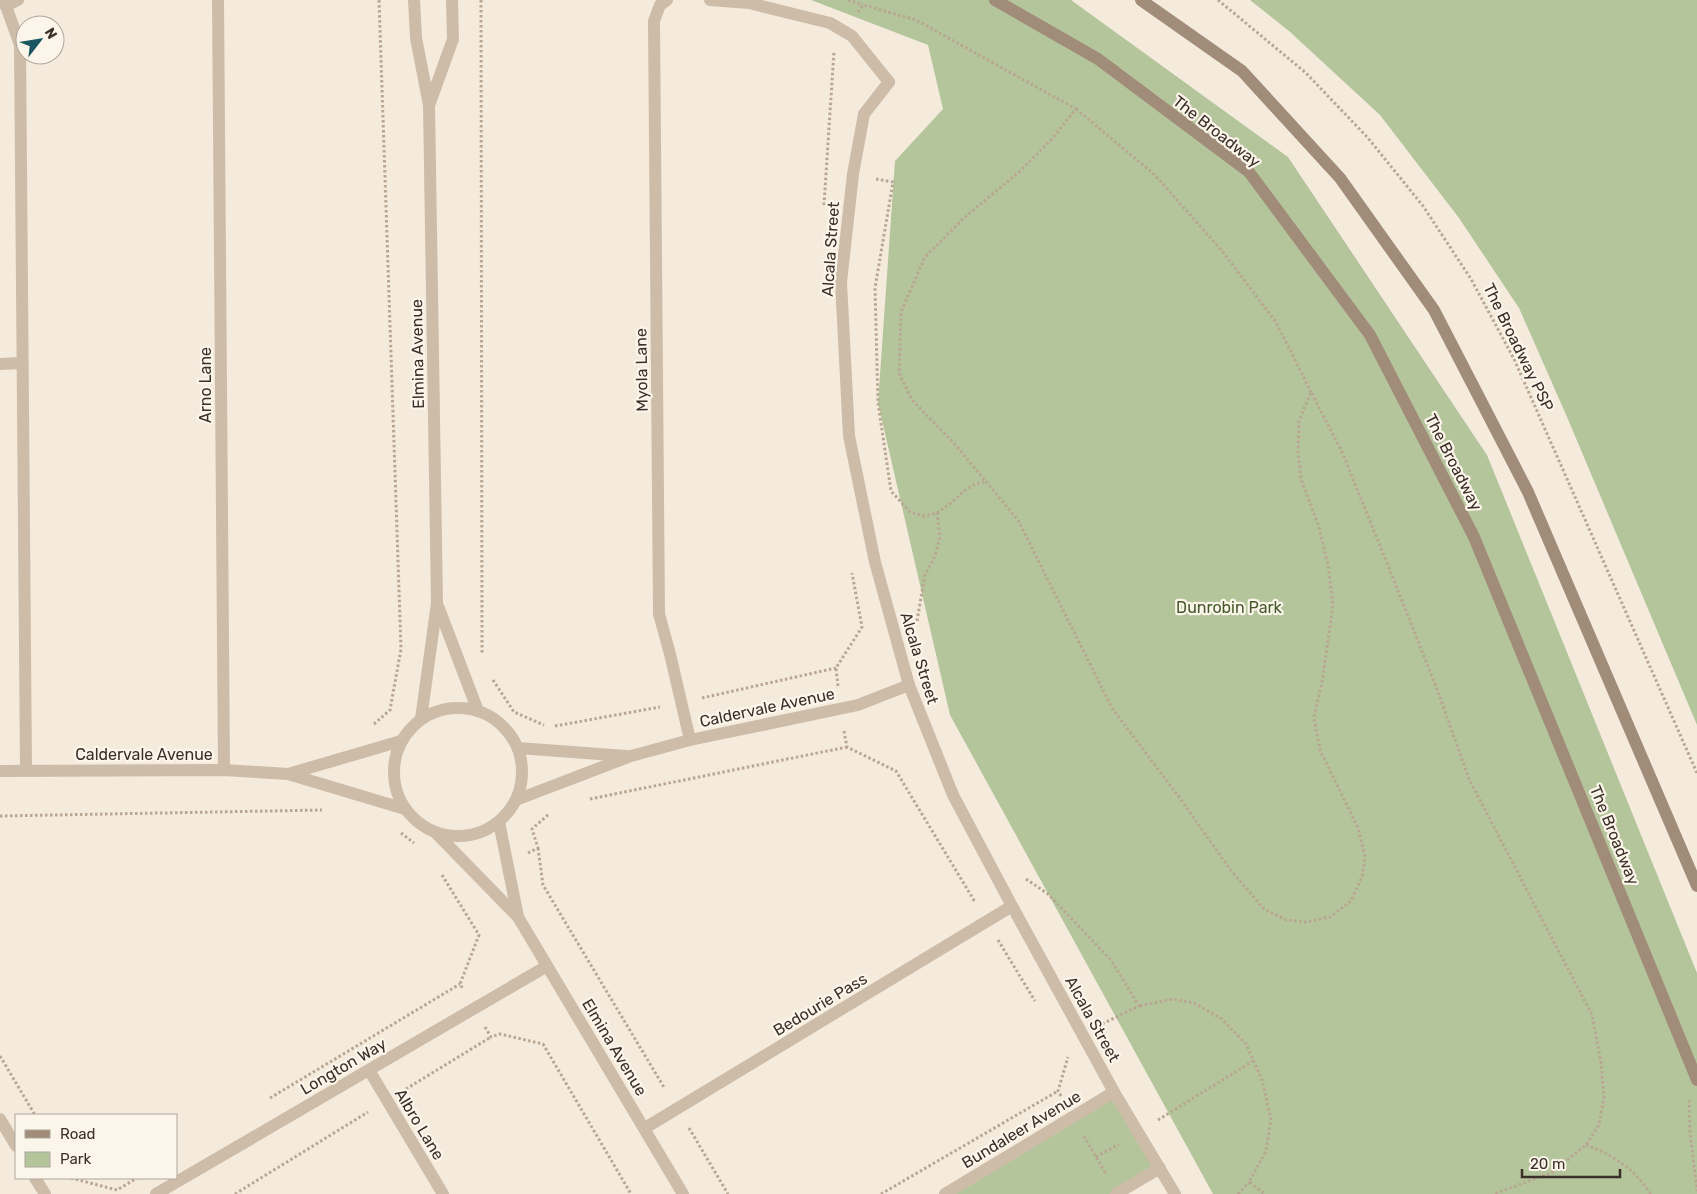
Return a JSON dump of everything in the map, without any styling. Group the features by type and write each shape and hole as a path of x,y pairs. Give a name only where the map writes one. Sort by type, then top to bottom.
{"main road":[{"name":"The Broadway","path":"995,0 1098,59 1249,172 1370,335 1474,537 1697,1080"},
{"path":"1141,0 1242,71 1340,178 1434,310 1528,492 1697,886"}],"street":[{"path":"18,0 3,4 20,45 21,364 26,770"},
{"name":"Arno Lane","path":"218,0 224,770"},
{"name":"Elmina Avenue","path":"414,0 416,38 429,104 437,604 421,719"},
{"name":"Elmina Avenue","path":"429,104 453,39 452,0"},
{"name":"Myola Lane","path":"667,0 660,5 654,21 659,614 690,740"},
{"path":"710,0 749,3 830,23 845,31"},
{"name":"Alcala Street","path":"845,31 852,36 889,82 864,114 853,174 841,282 849,436 875,562 908,685 953,795 1114,1092 1176,1194"},
{"path":"0,364 21,364"},
{"name":"Elmina Avenue","path":"437,604 478,711"},
{"name":"Caldervale Avenue","path":"516,800 631,756 690,740 858,705 908,685"},
{"path":"459,707 478,711 495,719 508,732 518,748 522,765 521,783 516,800 509,812 499,822 484,831 468,836 452,836 435,832 418,823 405,809 397,793 394,776 395,758 401,742 410,729 421,719 439,710 459,707"},
{"name":"Caldervale Avenue","path":"288,774 401,742"},
{"name":"Caldervale Avenue","path":"518,748 631,756"},
{"name":"Caldervale Avenue","path":"0,771 224,770 288,774 405,809"},
{"name":"Elmina Avenue","path":"499,822 518,917"},
{"name":"Elmina Avenue","path":"435,832 518,917 683,1194"},
{"name":"Bedourie Pass","path":"645,1128 1012,906"},
{"name":"Longton Way","path":"156,1194 547,966"},
{"name":"Albro Lane","path":"369,1070 442,1194"},
{"name":"Bundaleer Avenue","path":"945,1194 1114,1092"},
{"path":"0,1119 15,1144"},
{"path":"1117,1194 1160,1168"},
{"path":"36,1179 45,1194"}],"path":[{"path":"368,751 369,729 390,710 401,649 379,0"},
{"path":"481,0 482,663"},
{"path":"848,0 916,20 1076,109 1155,175 1223,252 1276,322 1342,452 1437,689 1468,780 1592,1015 1601,1062 1604,1098 1599,1125 1586,1145 1551,1173 1494,1194"},
{"name":"The Broadway PSP","path":"1218,0 1306,73 1368,138 1423,206 1471,279 1514,359 1697,773"},
{"path":"824,206 834,46 863,5"},
{"path":"1076,109 1051,140 1019,172 965,217 924,257 901,312 899,373 912,400 953,442 1018,520 1112,708 1229,868 1264,908 1286,920 1305,922 1330,917 1351,901 1362,877 1365,857 1358,828 1320,750 1314,718 1323,678 1333,604 1328,565 1318,527 1301,479 1298,454 1299,421 1311,392"},
{"path":"853,174 893,182 875,288 878,403 891,491 910,512 924,516 937,513 975,484 987,482"},
{"path":"916,627 925,575 935,556 940,536 937,513"},
{"path":"847,747 836,668 862,627 851,568"},
{"path":"492,678 514,712 547,727 658,708 836,668"},
{"path":"588,799 847,747 896,771 1039,1007"},
{"path":"0,816 325,810"},
{"path":"400,832 420,846"},
{"path":"538,848 544,885 728,1194"},
{"path":"268,1099 460,984 479,935 440,873"},
{"path":"1024,878 1048,894 1111,960 1140,1006"},
{"path":"460,984 491,1037"},
{"path":"881,1194 1058,1091 1068,1056 1064,1050 1083,1035 1140,1006 1172,999 1194,1003 1222,1019 1246,1044 1262,1080 1271,1120 1266,1151 1249,1182 1238,1194"},
{"path":"235,1194 491,1037 500,1034 542,1044 631,1194"},
{"path":"0,1056 33,1114"},
{"path":"1096,1158 1253,1061"},
{"path":"1058,1091 1117,1194"},
{"path":"1689,1099 1690,1134 1697,1191"},
{"path":"1586,1145 1611,1155 1622,1162 1641,1180 1651,1194"},
{"path":"74,1179 118,1192 136,1179"},
{"path":"1249,1182 1265,1194"}],"green space":[{"name":"Dunrobin Park","path":"811,0 1071,0 1288,157 1487,455 1697,973 1697,1194 1213,1194 950,715 878,403 895,161 943,109 928,45"},
{"path":"1250,0 1697,0 1697,725 1519,308 1459,218 1380,115 1289,31"},
{"path":"1114,1092 1160,1168 1116,1194 946,1194"}]}
